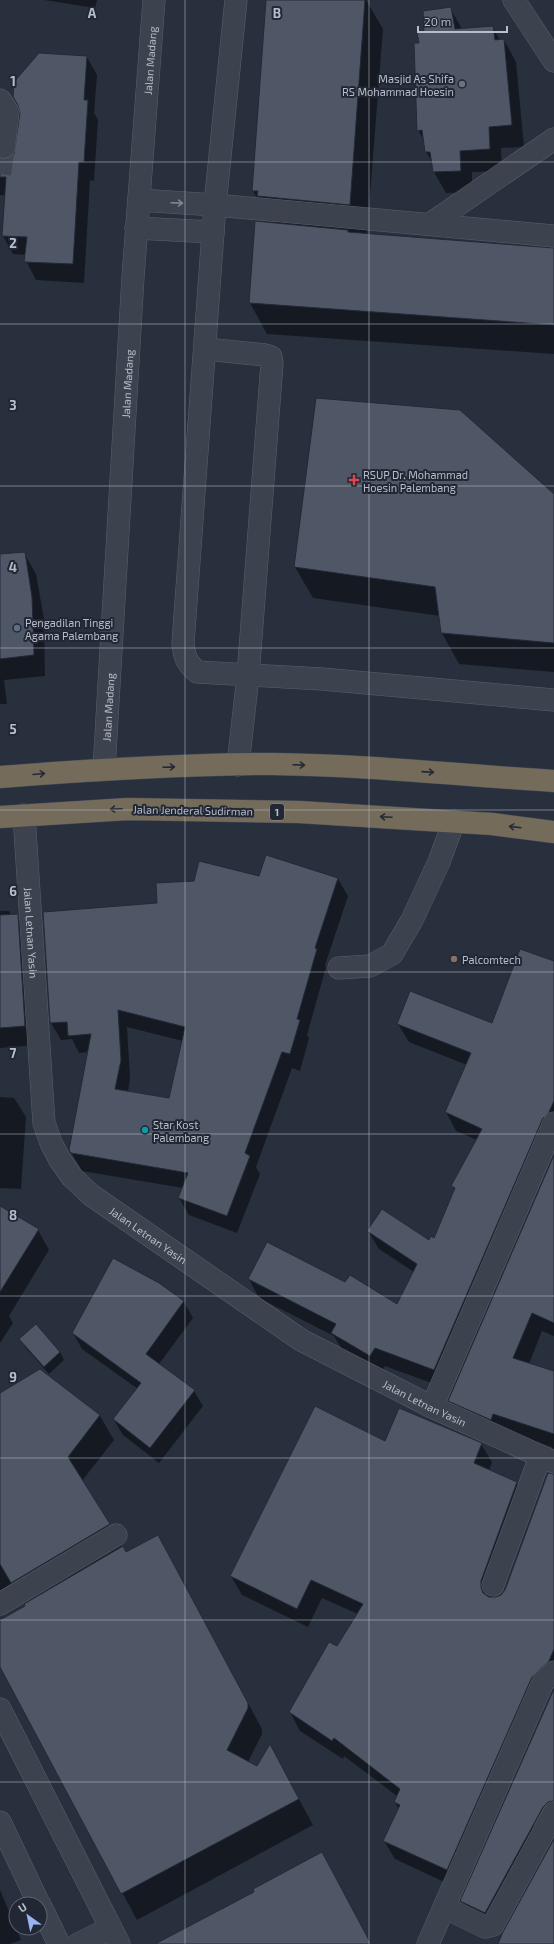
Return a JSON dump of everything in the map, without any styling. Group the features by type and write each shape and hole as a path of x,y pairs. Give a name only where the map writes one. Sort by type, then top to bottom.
{"highway":[{"path":"0,777 104,769 238,765 361,768 554,781"},
{"name":"Jalan Jenderal Sudirman","path":"0,817 128,809 299,812 454,821 554,832"}],"street":[{"name":"Jalan Madang","path":"104,769 136,228 154,0"},
{"path":"236,0 215,205 206,349 183,643 184,655 189,664 197,672 329,680 554,700"},
{"path":"514,0 554,61"},
{"path":"0,100 8,112 4,147"},
{"path":"430,224 554,139"},
{"path":"139,200 215,205 554,236"},
{"path":"136,228 213,232"},
{"path":"206,349 265,355 271,357 272,363 248,676 238,765"},
{"name":"Jalan Letnan Yasin","path":"24,815 44,1123 51,1143 60,1160 72,1177 107,1208 301,1340 432,1408 547,1459"},
{"path":"339,968 370,966 392,954 412,920 439,862 454,821"},
{"path":"432,1408 554,1122"},
{"path":"493,1585 547,1459"},
{"path":"0,1604 116,1535"},
{"path":"428,1944 543,1682 554,1672"},
{"path":"0,1709 115,1936 78,1944"},
{"path":"444,1907 485,1927 493,1925 554,1813"},
{"path":"0,1822 36,1896"},
{"path":"48,1922 58,1944"}],"building":[{"path":"266,0 365,0 350,205 257,196 258,191 252,191"},
{"name":"Masjid As Shifa RS Mohammad Hoesin","path":"451,7 455,29 493,26 495,40 504,39 512,125 489,127 490,149 460,151 461,171 433,172 430,152 425,152 422,130 417,131 414,43 419,43 417,32 424,31 423,11"},
{"path":"39,53 87,56 84,100 88,100 84,162 79,162 73,264 24,262 27,237 2,236 6,177 0,177 0,158 9,159 14,154 20,113 18,105 13,97 14,82"},
{"path":"255,221 348,230 348,232 554,248 554,325 249,303"},
{"path":"316,398 460,410 554,494 554,643 441,633 435,587 294,567"},
{"path":"25,552 32,597 34,655 0,659 0,554"},
{"path":"266,855 338,878 315,948 317,949 297,1019 300,1020 290,1054 282,1052 245,1153 250,1156 227,1216 178,1198 188,1173 71,1153 69,1150 91,1034 68,1036 67,1022 50,1023 43,912 157,903 156,883 194,881 199,861 259,876","holes":["118,1010 185,1027 169,1098 115,1089 121,1060"]},
{"path":"18,914 25,1026 0,1028 0,915"},
{"path":"520,949 554,961 554,1101 549,1112 543,1118 434,1370 375,1348 370,1356 331,1333 336,1324 248,1279 267,1242 345,1282 350,1275 397,1304 417,1264 367,1231 382,1209 429,1240 431,1236 434,1238 455,1188 451,1186 482,1129 445,1112 471,1053 397,1024 410,991 492,1023"},
{"path":"554,1155 554,1323 532,1313 513,1358 554,1371 554,1434 493,1414 491,1420 448,1401"},
{"path":"0,1206 39,1229 0,1292"},
{"path":"113,1258 159,1283 184,1301 146,1354 195,1390 150,1448 113,1419 141,1383 72,1333"},
{"path":"36,1324 60,1352 44,1367 19,1339"},
{"path":"40,1369 100,1415 68,1457 110,1524 11,1583 0,1564 0,1393"},
{"path":"315,1406 385,1441 399,1408 482,1443 474,1463 517,1482 481,1581 483,1593 489,1597 501,1595 505,1590 548,1473 554,1474 554,1649 549,1661 532,1677 447,1870 383,1841 400,1805 394,1802 400,1789 334,1738 332,1741 289,1712 329,1642 337,1646 363,1604 311,1580 297,1609 230,1576"},
{"path":"158,1535 248,1703 248,1708 227,1750 257,1766 270,1744 299,1799 121,1894 0,1667 0,1620 25,1606 24,1604 123,1546 126,1552"},
{"path":"554,1689 554,1801 548,1802 543,1807 485,1913 460,1901"},
{"path":"554,1839 554,1944 498,1944 503,1932"},
{"path":"322,1852 371,1944 155,1944 254,1892 253,1889"}],"tunnel":[{"path":"0,174 4,147"}],"place":[{"name":"Masjid As Shifa RS Mohammad Hoesin","path":"462,84"},
{"name":"RSUP Dr. Mohammad Hoesin Palembang","path":"354,480"},
{"name":"Pengadilan Tinggi Agama Palembang","path":"17,628"},
{"name":"Palcomtech","path":"454,959"},
{"name":"Star Kost Palembang","path":"145,1130"}]}
